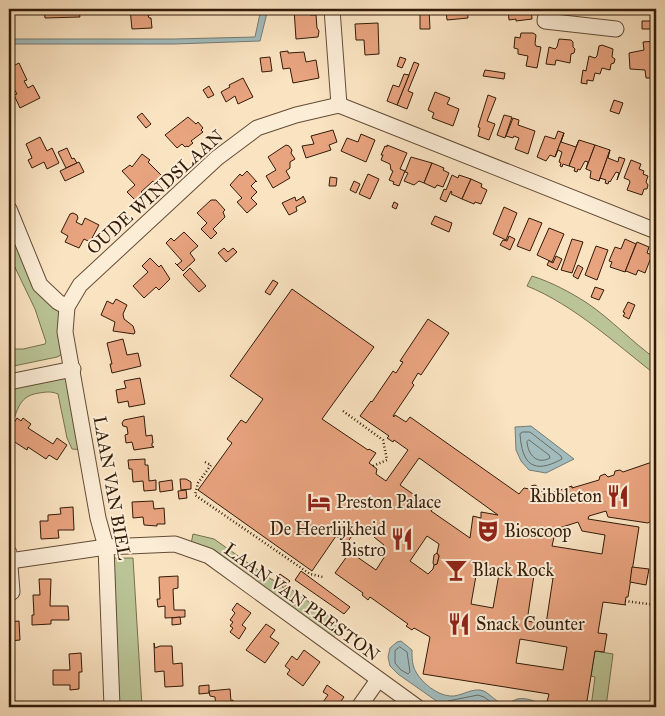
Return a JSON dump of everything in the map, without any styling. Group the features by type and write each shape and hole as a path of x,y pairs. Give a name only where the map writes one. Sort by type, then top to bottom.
{"street":[{"path":"332,9 339,105 656,231"},
{"path":"547,9 545,21 616,30"},
{"name":"OUDE WINDSLAAN","path":"67,307 80,286 217,158 257,128 296,114 339,105"},
{"path":"9,209 40,285 58,302 67,307"},
{"name":"LAAN VAN BIEL","path":"67,307 65,332 98,518 106,547 112,707"},
{"path":"9,382 72,369"},
{"name":"LAAN VAN PRESTON","path":"12,592 9,557 106,547 175,544 209,556 417,707"},
{"path":"359,707 378,680"}],"path":[{"path":"343,411 383,440 387,460 373,466"},
{"path":"205,462 210,465 198,483 195,495 310,574 323,577"},
{"path":"648,577 656,578"},
{"path":"625,601 656,604"}],"green space":[{"path":"9,222 60,308 63,354 57,357 9,367 9,349 23,349 45,344 46,342 35,309 9,255"},
{"path":"532,276 567,291 605,317 656,359 656,375 578,314 527,286"},
{"path":"69,375 87,450 72,449 67,438 58,394 53,392 39,393 26,398 19,407 9,431 9,381"},
{"path":"193,534 214,539 271,579 288,587 341,625 330,643 190,549"},
{"path":"114,558 133,558 142,707 119,707"},
{"path":"595,651 613,654 606,707 591,707 595,677 591,676"}],"water":[{"path":"261,9 268,9 260,41 175,44 9,44 9,39 255,37"},
{"path":"531,426 574,459 546,473 529,470 521,461 516,450 515,427"},
{"path":"401,641 412,650 413,664 419,676 430,688 440,693 454,696 480,690 503,703 517,699 529,699 546,707 445,707 398,674 390,666 388,657 390,648"}],"building":[{"path":"44,9 81,9 81,11 79,11 80,17 45,18"},
{"path":"130,9 167,9 167,13 148,15 151,18 152,28 132,29"},
{"path":"197,9 244,9 245,11 197,13"},
{"path":"268,9 277,9 278,13 267,14"},
{"path":"294,9 310,9 310,15 316,15 319,31 318,37 296,39"},
{"path":"420,9 429,9 430,29 420,29"},
{"path":"446,9 467,9 468,18 447,20"},
{"path":"508,9 531,9 532,19 509,20"},
{"path":"642,21 654,21 655,29 642,29"},
{"path":"378,23 379,54 365,55 364,40 356,40 355,24"},
{"path":"521,33 533,33 536,35 535,44 541,47 537,68 526,66 528,56 518,54 518,49 514,48 515,37 520,38"},
{"path":"559,39 571,40 573,42 575,49 574,53 571,54 570,63 556,60 555,65 546,64 549,47 555,49"},
{"path":"656,41 656,51 652,51 655,78 646,78 645,70 630,69 629,53 644,50 643,42"},
{"path":"602,45 613,49 612,57 615,59 614,63 611,64 610,70 602,68 600,74 595,73 593,81 587,80 587,84 581,83 583,70 586,71 589,56 595,58 599,46"},
{"path":"288,51 288,53 304,52 306,62 316,60 319,78 293,83 290,68 283,69 280,52"},
{"path":"270,57 272,71 262,72 260,58"},
{"path":"400,57 406,59 402,68 397,66"},
{"path":"414,62 419,64 408,91 413,93 407,109 397,105"},
{"path":"19,63 27,80 24,81 28,88 33,85 40,98 20,108 14,95 17,94 13,87 9,89 9,68"},
{"path":"485,70 505,73 504,79 483,76"},
{"path":"404,74 409,75 397,105 387,101 393,85 399,87"},
{"path":"243,78 253,97 238,104 235,96 226,102 221,92 230,87 229,85"},
{"path":"209,86 214,95 208,98 203,90"},
{"path":"435,92 450,98 447,104 459,109 453,126 432,118 434,113 428,110"},
{"path":"488,95 496,98 487,121 495,124 489,140 478,136 480,128 478,127"},
{"path":"614,100 623,103 619,114 610,111"},
{"path":"142,113 151,124 146,128 137,117"},
{"path":"504,115 512,117 505,138 497,135"},
{"path":"188,117 196,124 198,122 203,128 201,130 203,132 191,141 193,143 188,147 182,144 177,148 165,135"},
{"path":"513,118 519,120 518,125 535,131 528,154 515,149 519,138 506,136"},
{"path":"333,130 337,142 329,145 331,150 306,158 302,146 314,144 311,136"},
{"path":"558,131 564,133 555,157 550,155 546,161 537,157 545,136 555,139"},
{"path":"564,133 561,142 576,147 579,140 569,166 563,164 562,167 559,162 562,152 558,150 555,157"},
{"path":"361,134 375,140 366,162 341,151 347,138 358,142"},
{"path":"40,137 47,151 52,148 59,163 47,169 44,162 32,168 28,160 32,158 26,144"},
{"path":"579,140 595,145 586,169 588,162 585,161 577,172 574,171 575,168 569,166"},
{"path":"286,145 292,150 291,153 295,159 290,162 290,168 286,171 290,178 273,188 266,176 276,170 268,157"},
{"path":"387,145 407,153 400,169 405,171 399,186 389,180 393,171 390,164 381,160 383,155 381,155"},
{"path":"595,145 610,150 599,181 590,178 591,171 586,169"},
{"path":"67,148 72,159 74,158 77,163 66,168 58,152"},
{"path":"610,150 608,158 618,162 619,157 625,159 617,180 619,173 616,172 608,184 605,183 606,180 600,178"},
{"path":"142,154 150,160 148,162 162,176 141,192 144,195 137,202 127,192 135,185 122,171 130,165 132,167"},
{"path":"411,157 432,163 424,183 419,181 414,185 404,181 408,173 405,172"},
{"path":"631,160 641,164 639,169 648,176 646,182 648,185 647,189 644,189 642,195 627,190 630,182 624,178"},
{"path":"79,162 84,172 65,181 60,171"},
{"path":"432,163 444,168 443,170 449,173 443,187 437,185 435,188 424,183"},
{"path":"247,171 257,182 251,186 257,192 251,198 257,204 247,213 237,202 242,198 230,185 240,174 242,176"},
{"path":"368,174 379,179 370,199 359,194"},
{"path":"452,175 458,178 459,175 471,179 462,199 451,194 451,191 446,202 440,199"},
{"path":"330,177 337,178 336,186 329,186"},
{"path":"471,179 482,184 481,187 487,190 481,204 475,202 474,204 462,199"},
{"path":"354,181 360,184 356,193 350,190"},
{"path":"303,196 306,202 296,207 297,211 289,215 282,203 295,197 296,201"},
{"path":"211,200 216,200 225,210 223,212 225,217 213,229 217,233 211,239 201,229 207,223 197,213"},
{"path":"394,202 398,204 396,209 392,207"},
{"path":"504,207 517,213 506,240 493,234"},
{"path":"73,213 78,218 76,222 82,225 85,218 99,225 90,242 84,239 79,248 65,242 68,236 61,232 70,214"},
{"path":"435,216 452,223 449,232 431,224"},
{"path":"529,218 542,223 530,251 517,246"},
{"path":"549,228 564,234 552,262 537,255"},
{"path":"184,232 198,246 190,253 195,260 183,271 177,265 182,261 166,243 171,238 174,241"},
{"path":"509,236 515,239 510,250 500,245 503,240 507,241"},
{"path":"572,239 583,242 572,273 561,270"},
{"path":"625,239 636,244 625,272 610,267 612,262 609,261 615,247 621,249"},
{"path":"637,242 649,247 647,253 652,255 645,273 638,270 636,275 625,272"},
{"path":"596,246 608,250 597,280 585,275"},
{"path":"224,248 228,252 233,248 237,252 226,262 218,253"},
{"path":"556,256 562,259 557,270 547,265 549,261 553,263"},
{"path":"150,258 159,267 161,265 170,279 159,290 156,287 144,298 133,286 148,272 142,266"},
{"path":"656,262 656,274 652,272"},
{"path":"578,265 583,268 578,279 573,276"},
{"path":"190,268 206,286 199,292 183,275"},
{"path":"273,280 278,283 270,295 265,292"},
{"path":"595,287 604,290 599,300 591,297"},
{"name":"Preston Palace","path":"292,289 374,347 322,419 368,450 376,453 369,463 377,469 376,474 386,481 408,450 394,440 393,442 387,438 389,436 360,416 393,371 396,373 403,362 400,361 428,319 449,333 421,375 418,373 412,383 414,385 393,416 394,417 395,415 406,422 410,417 519,494 524,488 529,489 535,485 539,491 545,491 546,495 572,486 572,488 599,480 600,476 605,474 608,477 614,475 615,471 620,470 623,472 655,461 656,517 648,523 608,517 606,511 589,516 588,519 639,527 626,605 603,602 598,633 607,634 604,652 595,651 586,707 557,707 558,704 547,702 549,694 423,674 430,637 414,628 412,630 406,626 408,624 370,597 368,600 362,595 363,593 335,573 350,552 376,570 385,556 379,552 384,545 372,533 369,536 365,533 367,530 358,527 347,543 336,536 312,571 198,490 232,443 227,439 241,420 246,423 263,399 230,376","holes":["419,458 498,515 481,512 481,518 473,516 470,538 431,511 433,508 400,485","578,522 582,531 605,535 602,554 552,546 556,529","427,536 439,544 437,564 434,565 428,574 410,561","477,570 499,574 493,608 471,604","534,575 553,578 546,624 527,621","520,639 567,647 563,670 516,663"]},
{"path":"116,299 127,305 123,314 124,319 133,326 134,334 113,331 115,322 101,315 107,301 113,304"},
{"path":"628,302 635,305 629,319 623,316"},
{"path":"123,339 127,355 138,353 141,366 112,373 107,343"},
{"path":"140,378 145,404 129,407 128,401 118,403 116,390 126,388 124,381"},
{"path":"144,416 146,436 152,435 152,446 154,447 134,450 132,442 126,443 127,427 123,426 122,423 124,420"},
{"path":"17,418 21,421 23,418 31,424 28,428 53,444 57,438 67,445 57,460 49,455 46,459 28,447 27,450 10,439 9,431"},
{"path":"145,459 145,465 148,465 149,481 156,480 156,490 144,491 143,481 133,482 132,469 129,469 128,460"},
{"path":"180,479 186,479 191,482 191,489 181,490"},
{"path":"172,480 173,490 160,492 159,482"},
{"path":"186,490 187,498 179,499 178,491"},
{"path":"153,501 154,509 164,508 165,524 157,524 157,526 144,525 143,517 133,518 132,502"},
{"path":"73,507 74,530 58,530 59,538 41,539 40,521 48,521 48,515 61,514 60,508"},
{"path":"437,553 439,556 437,564 434,565 434,555"},
{"path":"632,567 649,569 646,585 630,582"},
{"path":"301,571 350,607 344,614 295,580"},
{"path":"280,574 290,581 284,588 275,581"},
{"path":"178,576 178,588 173,589 174,610 185,610 185,617 165,618 165,606 158,607 157,599 160,599 159,577"},
{"path":"39,579 51,579 50,606 68,606 69,620 51,620 51,624 32,625 32,615 34,615 33,595 40,595"},
{"path":"237,603 251,613 242,625 246,628 239,639 230,632 233,628 230,626 233,622 230,620 235,613 232,610"},
{"path":"180,617 181,624 172,625 172,618"},
{"path":"19,621 20,640 9,641 9,622"},
{"path":"266,624 275,630 270,637 279,643 265,663 246,650"},
{"path":"154,643 155,648 172,646 173,664 182,663 183,686 165,687 164,671 155,672"},
{"path":"304,650 320,662 303,686 287,674 290,670 285,666 292,656 297,660"},
{"path":"81,653 82,672 79,672 79,689 70,690 70,685 53,685 53,670 70,670 69,654"},
{"path":"209,685 209,693 199,694 199,686"},
{"path":"327,685 344,697 337,707 311,707 315,702 321,705 328,695 323,692"},
{"path":"230,689 231,701 233,700 234,707 216,707 215,697 210,696 209,691"}],"place":[{"name":"Ribbleton","path":"618,496"},
{"name":"Preston Palace","path":"319,502"},
{"name":"Bioscoop","path":"488,531"},
{"name":"De Heerlijkheid Bistro","path":"402,539"},
{"name":"Black Rock","path":"456,570"},
{"name":"Snack Counter","path":"459,624"}]}
